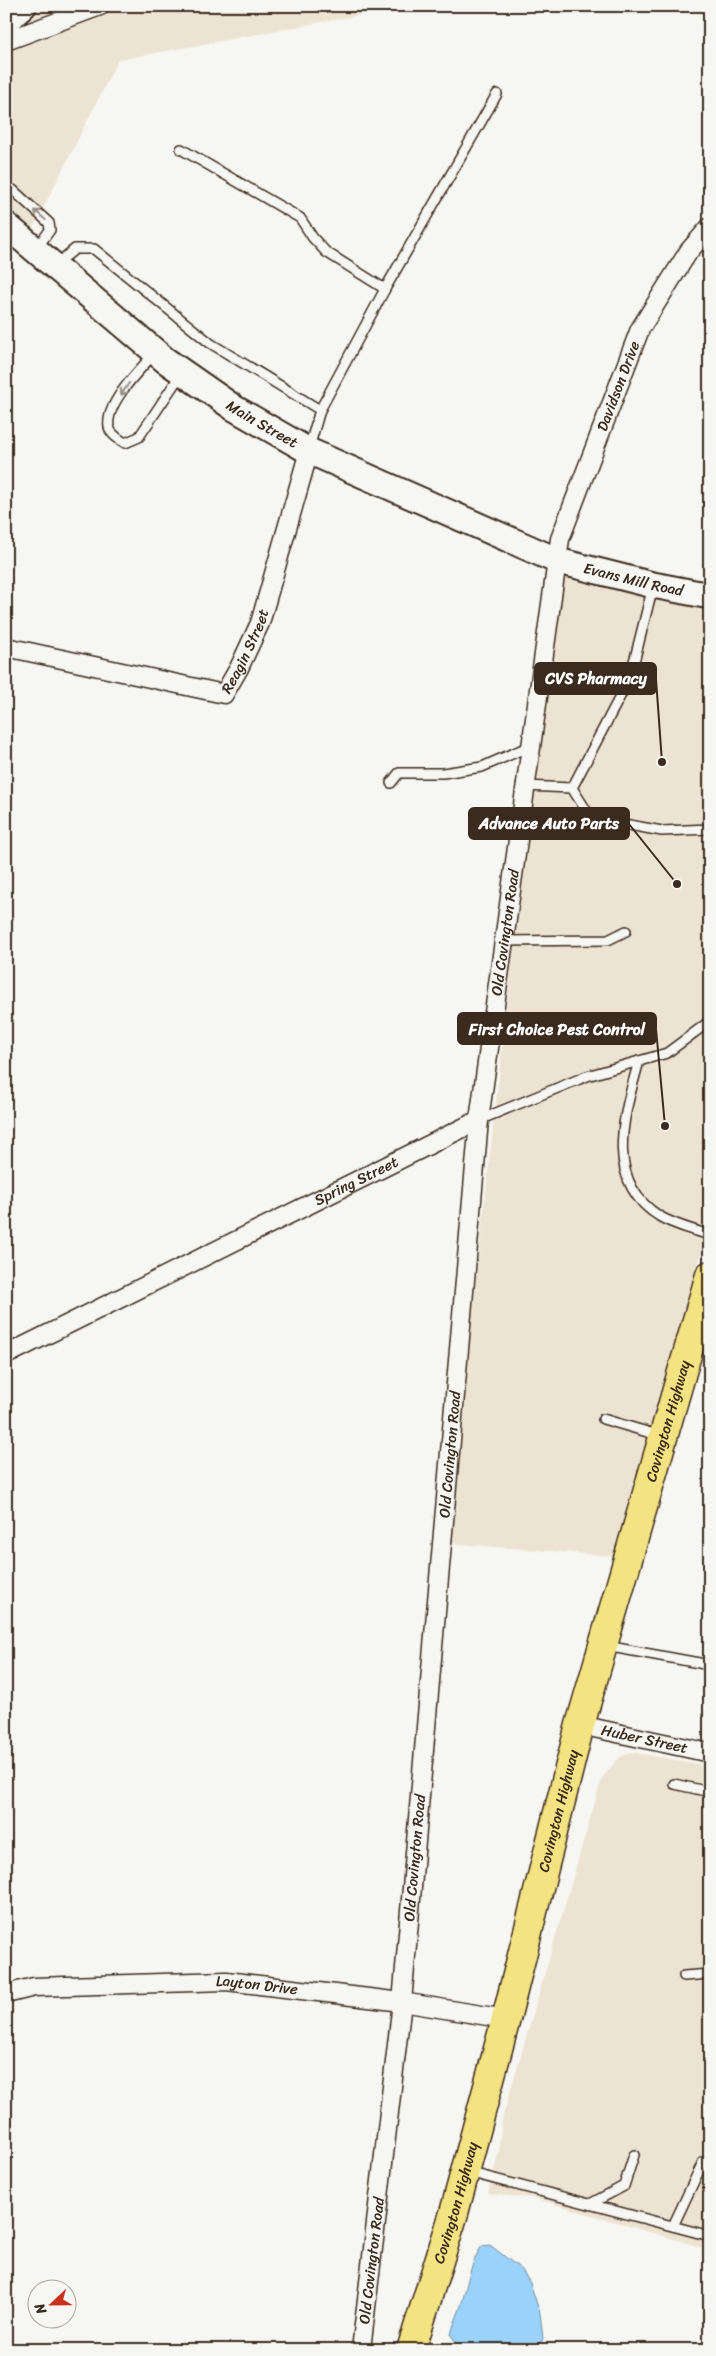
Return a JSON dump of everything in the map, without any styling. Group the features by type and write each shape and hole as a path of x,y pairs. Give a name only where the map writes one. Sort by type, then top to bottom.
{"main road":[{"name":"Main Street","path":"6,225 156,352 234,408 309,451 558,561"},
{"name":"Evans Mill Road","path":"558,561 653,585 710,596"},
{"name":"Covington Highway","path":"412,2350 465,2171 506,2019 580,1726 710,1275"}],"street":[{"path":"6,24 25,6"},
{"path":"6,41 100,6"},
{"name":"Davidson Drive","path":"558,561 560,539 640,329 689,251 710,227"},
{"name":"Reagin Street","path":"6,647 224,694 240,668 260,623 309,451"},
{"name":"Old Covington Road","path":"361,2350 402,2002 480,1120 524,786 558,561"},
{"name":"Spring Street","path":"6,1355 480,1120"},
{"name":"Huber Street","path":"580,1726 710,1753"},
{"name":"Layton Drive","path":"6,1994 34,1988 226,1981 402,2002 506,2019"}],"lane":[{"path":"309,451 320,410 385,289 497,94"},
{"path":"181,149 300,218 326,252 385,289"},
{"path":"6,191 13,190 49,223 50,230 36,249"},
{"path":"54,265 75,249 94,249 210,343 320,410"},
{"path":"156,352 126,386 111,411 109,427 114,436 126,443 139,437 182,372"},
{"path":"572,788 624,689 635,658 653,585"},
{"path":"391,783 399,773 443,773 482,767 530,746"},
{"path":"524,786 572,788"},
{"path":"572,788 591,818 662,831 710,829"},
{"path":"504,941 608,940 626,931"},
{"name":"Spring Street","path":"480,1120 587,1076 667,1052 710,1021"},
{"path":"639,1061 622,1130 622,1154 629,1181 644,1202 659,1216 710,1235"},
{"path":"603,1418 664,1437"},
{"path":"604,1645 710,1665"},
{"path":"674,1784 710,1792"},
{"path":"684,1976 710,1974"},
{"path":"590,2204 624,2186 634,2155"},
{"path":"673,2226 703,2162"},
{"path":"465,2171 710,2236"}],"shaded area":[{"path":"6,6 408,6 118,60 27,240 6,221"},
{"path":"557,566 710,596 710,1223 613,1556 446,1543"},
{"path":"631,1752 710,1766 710,2250 534,2198 488,2194 499,2150 502,2120 602,1778 619,1758"}],"water":[{"path":"490,2245 522,2270 530,2283 540,2313 543,2338 539,2350 461,2350 451,2335 474,2261 482,2246"}],"place":[{"name":"CVS Pharmacy","path":"662,762"},
{"name":"Advance Auto Parts","path":"677,884"},
{"name":"First Choice Pest Control","path":"665,1126"}]}
